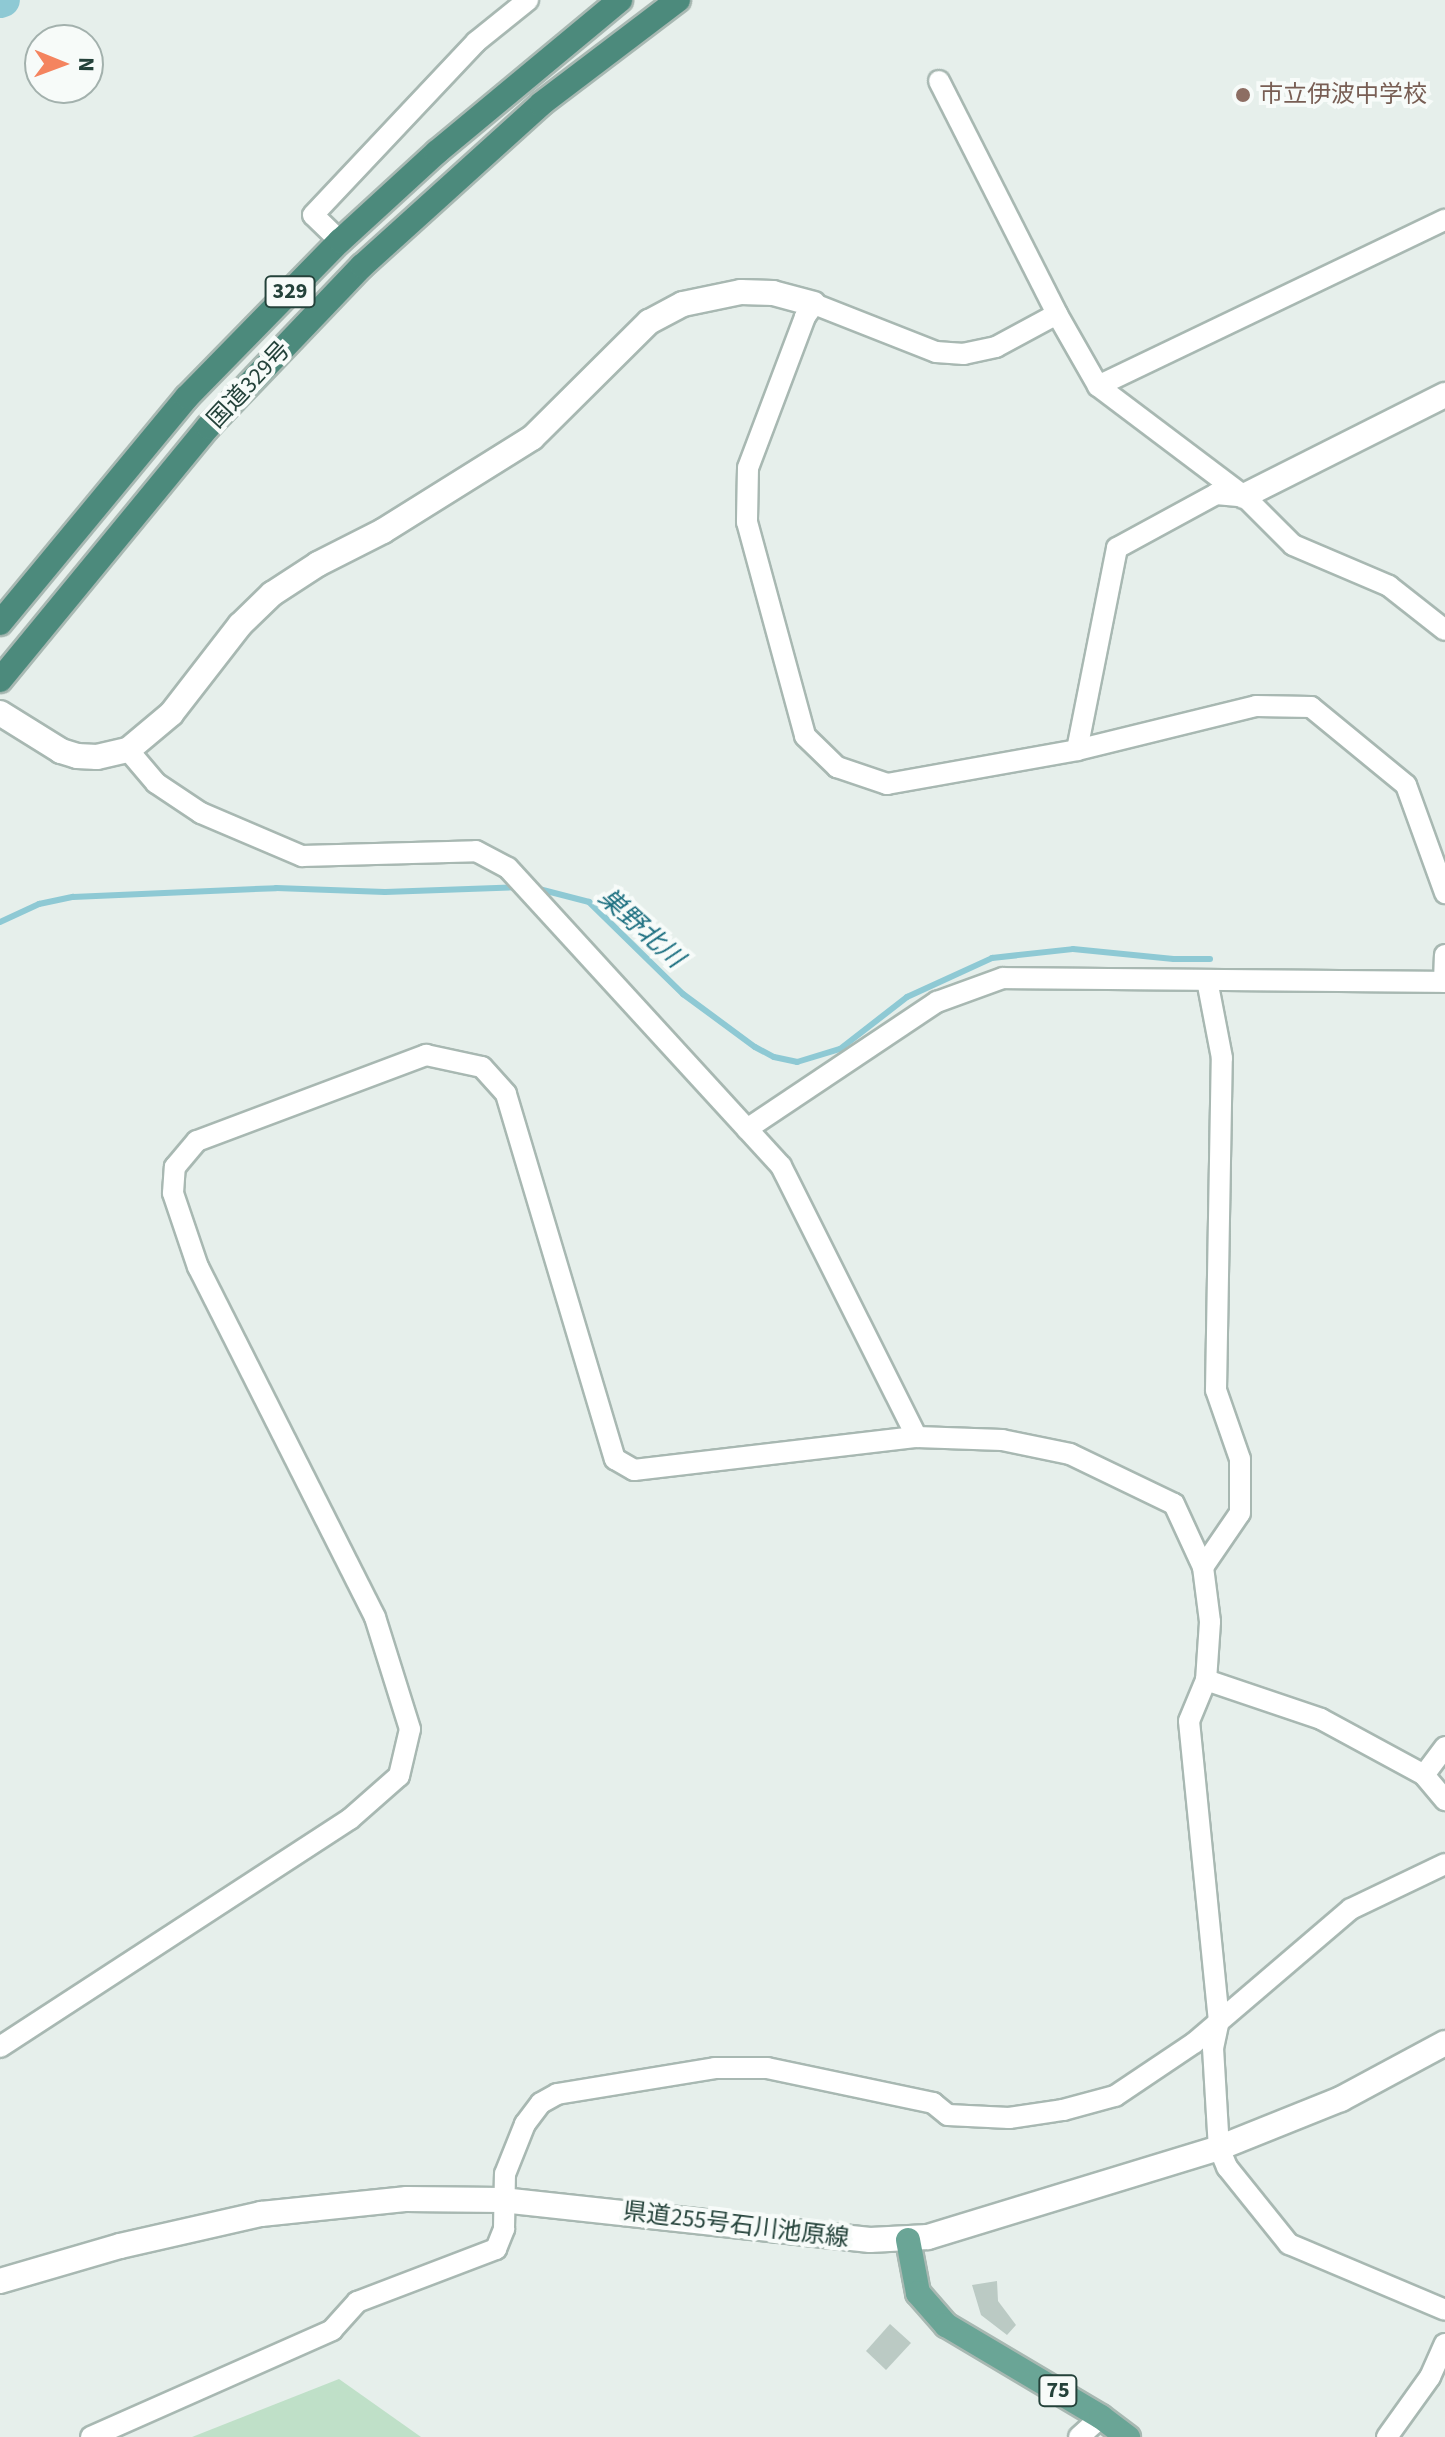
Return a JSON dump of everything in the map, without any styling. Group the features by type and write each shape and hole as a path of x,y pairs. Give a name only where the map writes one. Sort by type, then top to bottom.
{"highway":[{"name":"国道329号","path":"0,623 187,397 340,241 437,152 620,0"},
{"name":"国道329号","path":"0,680 208,427 362,266 541,104 678,0"}],"main road":[{"path":"0,713 69,754 97,757 128,750 171,714 240,625 272,594 318,564 383,531 532,438 649,322 683,304 741,292 773,293 814,304"},
{"path":"1244,496 1445,395"},
{"name":"県道255号石川池原線","path":"0,2281 120,2246 261,2214 407,2199 502,2200 798,2234 908,2240 951,2232 1219,2148 1341,2099 1445,2043"},
{"name":"75","path":"908,2240 918,2293 946,2325 1101,2417 1128,2437"}],"street":[{"path":"340,241 313,215 476,42 528,0"},
{"path":"939,81 1057,314 1098,386 1244,496 1293,545 1389,586 1445,630"},
{"path":"1098,386 1445,220"},
{"path":"1057,314 996,347 964,354 936,352 814,304 805,317 753,454 748,481 747,522 805,736 837,767 887,784 1077,750 1256,706 1311,707 1406,785 1445,893"},
{"path":"1077,750 1117,548 1216,494 1244,496"},
{"path":"128,750 156,783 201,813 302,856 476,851 508,868 781,1166 917,1437"},
{"path":"747,1129 937,1002 1003,978 1444,982 1445,955"},
{"path":"1203,1567 1240,1513 1240,1459 1216,1390 1222,1058 1207,980"},
{"path":"0,2047 350,1819 399,1776 410,1729 375,1617 198,1267 173,1193 175,1167 197,1141 426,1055 482,1067 506,1094 615,1459 634,1470 917,1437 1002,1440 1070,1454 1174,1504 1203,1567 1210,1622 1206,1680 1189,1721 1219,2020 1213,2048 1219,2148 1227,2167 1289,2244 1445,2310"},
{"path":"1206,1680 1321,1719 1424,1775 1445,1800"},
{"path":"1424,1775 1445,1747"},
{"path":"91,2437 332,2330 357,2302 496,2249 504,2229 502,2200 505,2174 525,2124 541,2103 557,2094 715,2068 767,2068 933,2103 948,2115 1009,2118 1063,2110 1115,2096 1194,2043 1351,1909 1445,1864"},
{"path":"1387,2437 1430,2377 1445,2344"},
{"path":"1079,2437 1101,2417"}],"green space":[{"path":"339,2379 421,2437 192,2437"}],"building":[{"path":"997,2281 998,2301 1016,2325 1007,2335 981,2315 972,2285"},
{"path":"890,2324 911,2343 886,2370 866,2351"}],"waterway":[{"name":"巣野北川","path":"0,922 39,904 73,897 276,888 385,892 520,887"},
{"name":"巣野北川","path":"535,888 589,902 683,994 755,1047 774,1057 797,1062 840,1049 907,997 992,958 1073,949 1174,959 1210,959"}],"place":[{"name":"市立伊波中学校","path":"1243,95"}]}
